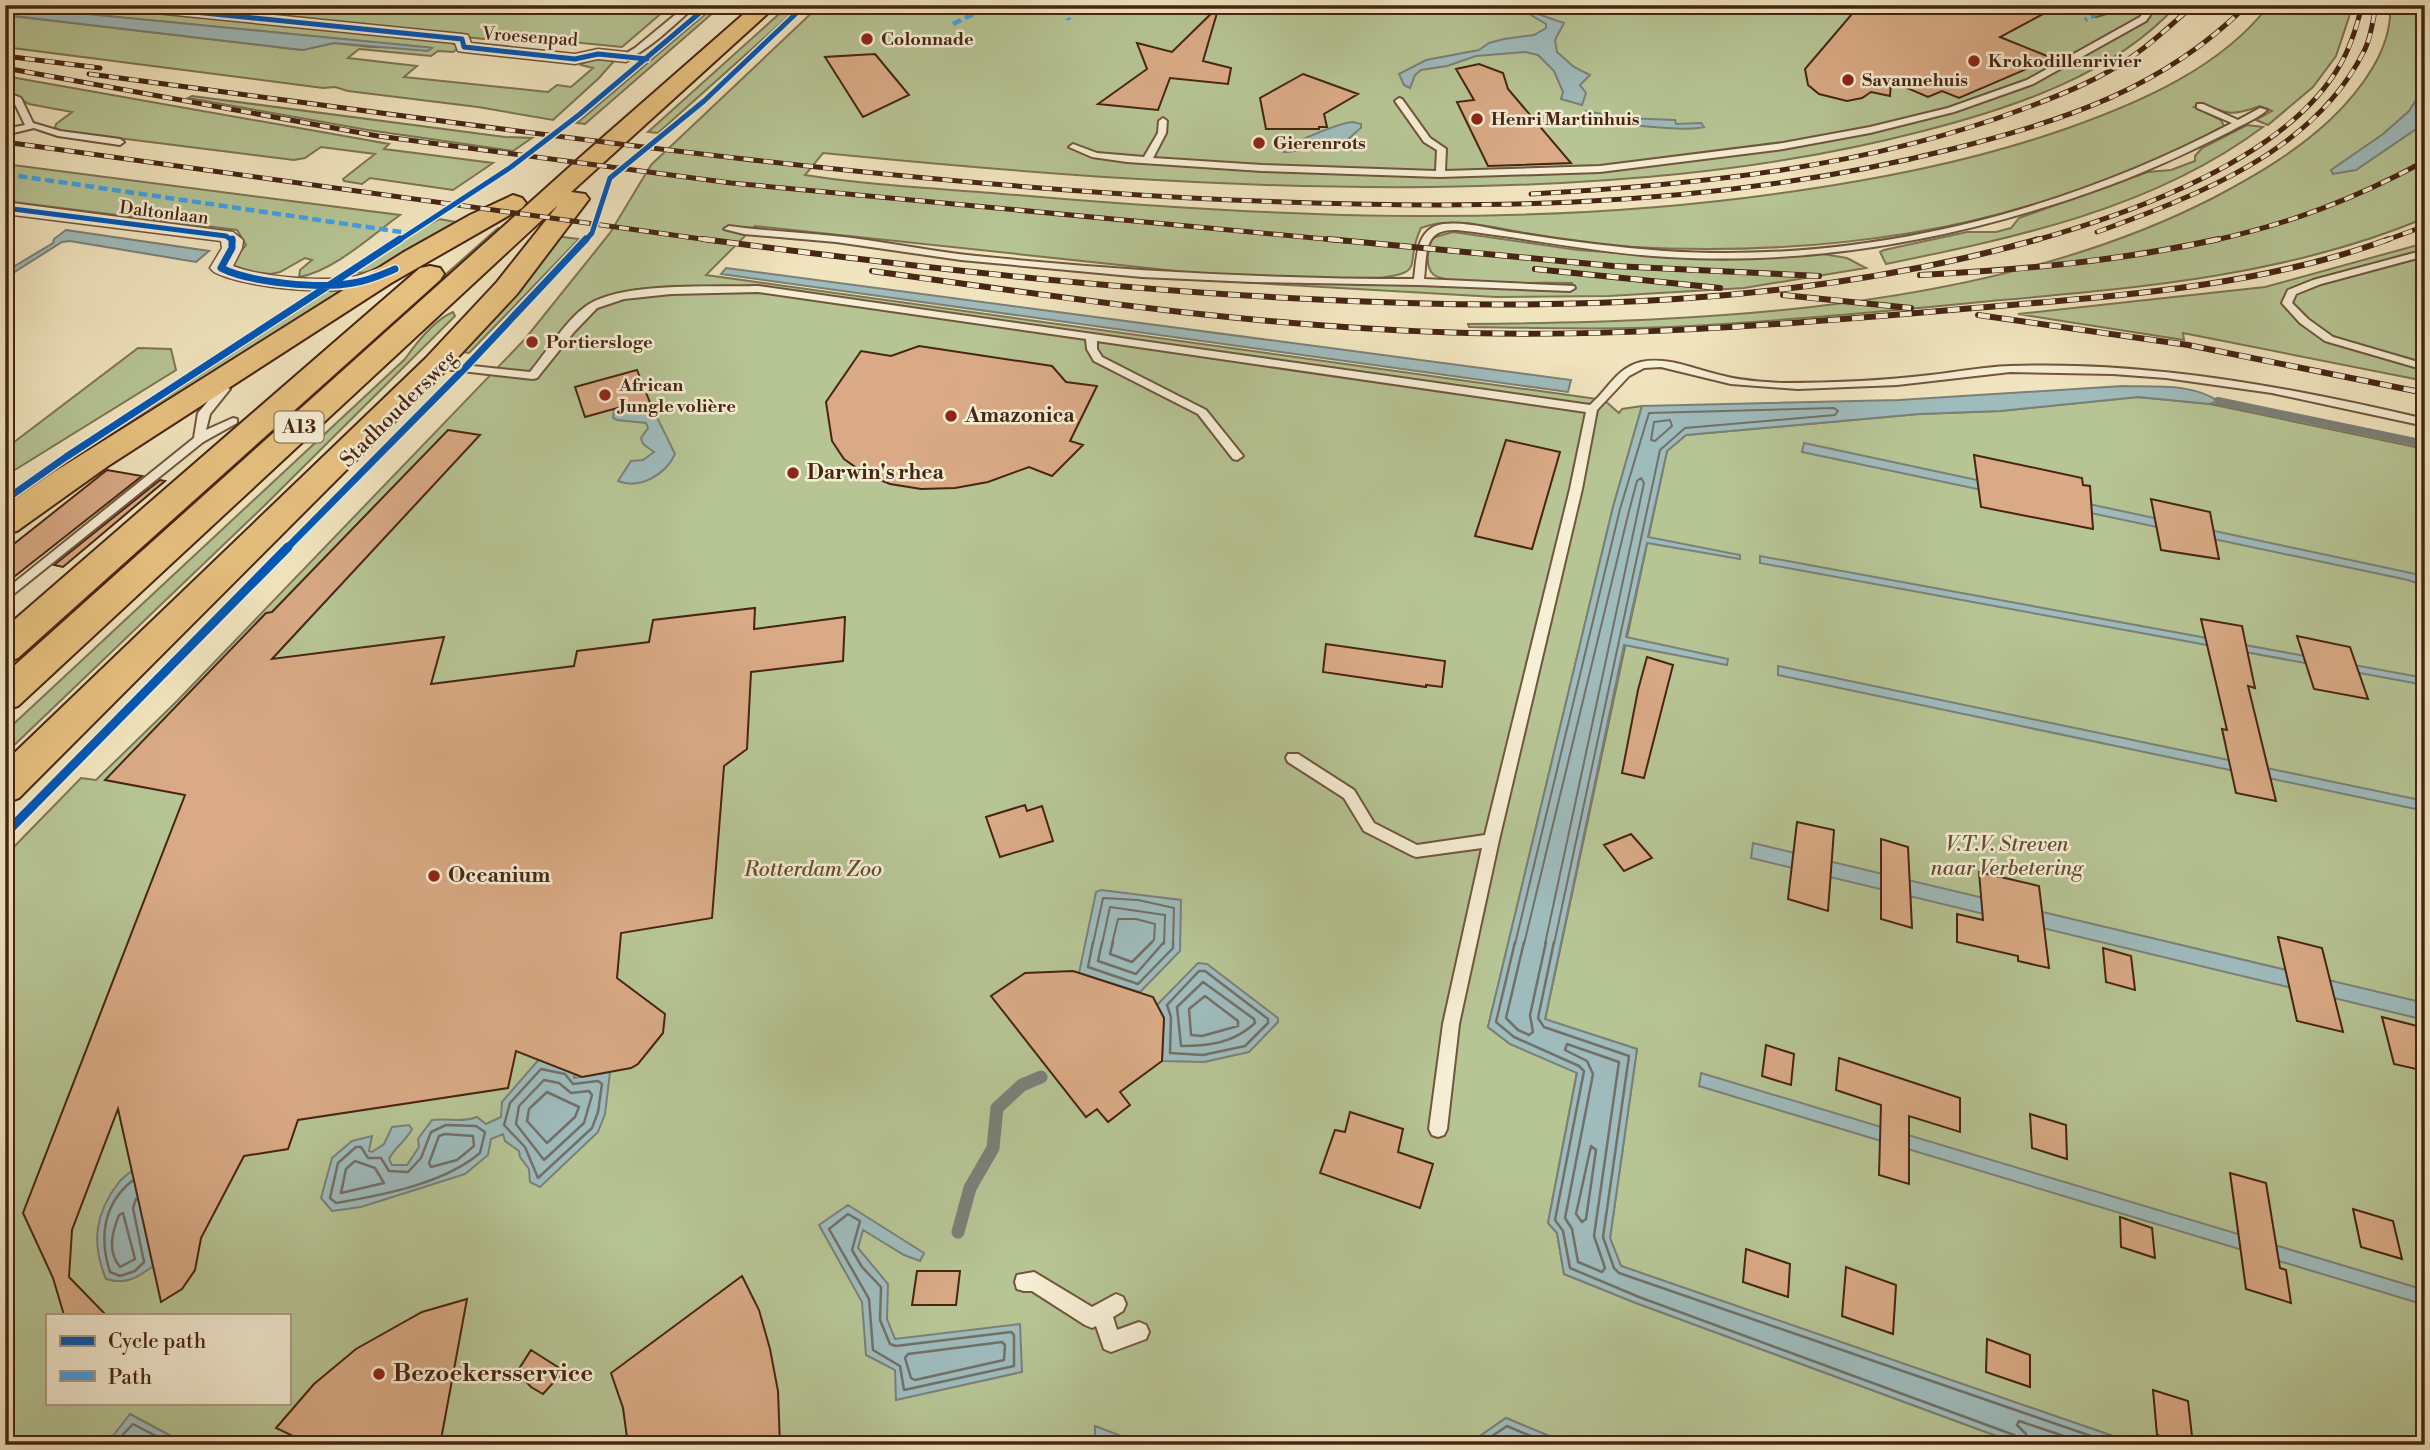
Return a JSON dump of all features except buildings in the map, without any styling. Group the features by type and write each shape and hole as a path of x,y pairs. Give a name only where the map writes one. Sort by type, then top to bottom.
{"main road":[{"path":"5,523 49,490 395,269 458,230 513,203 739,5"},
{"name":"Stadhoudersweg","path":"5,696 593,159 767,5"},
{"name":"Stadhoudersweg","path":"5,787 436,365 506,288 580,195 593,159"},
{"name":"A13","path":"5,649 513,203"},
{"path":"224,389 253,360"},
{"name":"A13","path":"233,421 289,399"}],"street":[{"name":"Vroesenpad","path":"125,5 462,39 464,47 561,58 575,59 597,54 626,57"},
{"name":"Daltonlaan","path":"5,208 226,236 233,240 232,248 221,268 241,276 329,285 348,284 395,269"}],"lane":[{"path":"626,57 692,5"},
{"path":"2096,14 2112,9 2152,6"},
{"path":"1073,147 1095,155 1147,160 1262,168 1440,174 1600,169 1783,146 1871,130 1951,110 2030,82 2143,19 2152,6"},
{"path":"5,93 18,100 30,125"},
{"path":"1399,102 1427,141 1442,149 1440,174"},
{"path":"2200,106 2239,123"},
{"path":"1419,282 1426,239 1431,232 1440,228 1592,247 1695,255 1787,253 1904,241 2016,216 2168,160 2263,110"},
{"path":"1147,160 1162,133 1163,121"},
{"path":"5,132 30,125 58,133 120,142"},
{"path":"729,229 849,240 975,259 1159,275 1245,280 1419,282 1570,288"},
{"path":"2425,253 2317,282 2292,292 2287,303 2304,321 2329,339 2425,367"},
{"path":"436,365 533,376 593,305 618,296 651,292 758,289 1592,409"},
{"path":"1091,338 1092,349 1098,359 1202,412 1237,456"},
{"path":"1438,1129 1451,1024 1491,840 1576,489 1592,409 1604,400 1622,373 1645,364 1670,366 1727,380 1775,386 1833,386 2010,369 2181,378 2284,393 2425,424"},
{"path":"199,439 204,413 224,389"},
{"path":"5,597 199,439 233,421"},
{"path":"1293,758 1349,794 1368,827 1416,851 1491,840"},
{"path":"1024,1282 1034,1281 1092,1318 1109,1308 1111,1342 1139,1332"}],"green space":[{"path":"97,5 450,42 460,47 453,52 438,51 431,56 359,49 348,58 417,66 404,77 548,92 557,85 571,87 593,68 581,65 585,62 597,59 615,60 553,120 335,87 323,88 5,47 5,15 302,50 334,43 431,48 5,6"},
{"path":"160,5 671,5 622,47 491,34 484,39"},
{"path":"716,5 722,5 585,124 577,123"},
{"path":"789,5 801,5 658,133 648,132"},
{"name":"Rotterdam Zoo","path":"820,5 2177,5 2152,30 2123,51 2060,86 2026,99 1923,131 1802,157 1740,167 1555,183 1355,187 1126,178 823,153 805,175 884,185 1112,203 1301,214 1396,216 1586,212 1680,205 1775,194 1925,168 2035,139 2152,94 2179,80 2228,47 2269,5 2353,5 2336,56 2313,87 2268,125 2256,120 2272,111 2260,106 2230,113 2202,103 2194,107 2221,120 2224,126 2154,161 2083,189 2010,212 1936,228 1860,240 1784,247 1707,249 1605,245 1476,224 1434,224 1421,228 1408,271 1370,279 1204,274 755,226 706,275 1604,400 1619,413 1622,409 1642,406 1613,507 1488,1027 1510,1044 1577,1072 1548,1223 1557,1233 1564,1274 2021,1445 1571,1445 1506,1418 1467,1445 5,1445 5,856 81,778 96,780 177,701 525,339 610,233 651,165"},
{"path":"2390,5 2425,5 2425,218 2373,238 2266,266 2101,291 1691,326 1469,327 1468,324 1561,323 1753,313 1850,302 1945,287 2039,265 2128,235 2229,190 2275,163 2318,131 2353,96 2372,68 2386,37"},
{"path":"5,76 389,144 384,149 493,163 453,190 370,178 362,184 343,179 375,154 321,147 305,158 294,160 62,131 55,128 56,124 72,112 29,104 5,91"},
{"path":"192,96 505,137 532,138 513,151 368,130 188,98"},
{"path":"2247,125 2263,127 2221,155 2176,179 2082,216 1985,243 1886,264 1880,252 1967,232 1996,232 2011,228 2019,218 2148,172 2171,170 2195,161 2195,156 2202,148"},
{"path":"5,164 400,215 339,260 312,273 299,277 300,270 312,260 305,258 271,274 235,270 229,265 246,245 237,230 5,201"},
{"path":"439,219 456,222 377,269 356,272 411,233"},
{"path":"498,228 506,229 5,678 5,665"},
{"path":"1453,232 1578,250 1703,259 1817,253 1847,258 1866,268 1744,288 1609,296 1496,297 1220,281 1574,289 1572,283 1459,281 1434,275 1428,262 1432,238"},
{"path":"555,236 579,239 469,353 462,352"},
{"path":"2425,243 2425,381 2183,333 2184,340 2018,314 2265,287"},
{"path":"353,286 5,507 95,444 329,290"},
{"path":"453,312 455,316 265,505 5,754 5,732 405,359 433,326"},
{"path":"138,348 171,349 176,370 5,476 5,449"},
{"name":"V.T.V. Streven naar Verbetering","path":"2138,397 2210,404 2425,449 2425,1445 2139,1445 1621,1266 1610,1238 1637,1049 1545,1020 1667,451 1686,435 1919,414 2000,411"}],"water":[{"path":"5,6 432,48 428,51 334,43 303,50 5,15"},
{"path":"1532,12 1564,23 1555,40 1557,52 1574,67 1590,75 1580,85 1586,93 1582,105 1561,99 1563,92 1554,71 1538,55 1525,52 1476,56 1447,66 1421,70 1415,75 1410,88 1404,85 1399,74 1426,60 1479,50 1489,43 1534,35 1546,28 1546,24 1529,14"},
{"path":"2425,86 2425,123 2356,170 2333,174 2331,170 2383,134 2409,111"},
{"path":"1586,111 1624,118 1675,120 1676,124 1701,123 1704,127 1663,128 1626,124 1595,118 1586,115"},
{"path":"1353,122 1361,124 1361,128 1348,139 1284,152 1295,143"},
{"path":"66,230 209,251 196,262 70,241 62,242 5,278 5,272 53,243 54,239"},
{"path":"726,268 1571,380 1568,392 721,274"},
{"path":"2123,386 2185,389 2208,395 2218,401 2210,404 2138,397 2000,411 1919,414 1686,435 1667,451 1648,537 1740,555 1740,559 1647,543 1626,637 1728,659 1727,665 1624,645 1545,1019 1637,1049 1610,1238 1621,1266 2139,1445 2021,1445 1564,1274 1557,1233 1548,1223 1577,1073 1510,1044 1488,1027 1613,507 1642,406 1899,400"},
{"path":"651,405 675,454 659,474 643,482 618,481 631,461 643,460 654,452 643,444 641,438 648,428 646,423 617,420 613,418 614,409 621,407 624,412"},
{"path":"1804,443 2425,576 2425,586 2408,580 1802,452"},
{"path":"1760,556 2425,678 2425,685 1760,563"},
{"path":"1778,666 2425,801 2425,811 1778,675"},
{"path":"1753,843 2425,1003 2425,1020 1751,858"},
{"path":"1101,890 1181,900 1180,951 1140,992 1079,973 1096,892"},
{"path":"1198,963 1207,964 1278,1018 1278,1022 1249,1052 1204,1062 1162,1061 1164,1018 1157,1005"},
{"path":"541,1057 575,1066 574,1078 610,1072 605,1114 598,1132 540,1187 530,1182 529,1169 519,1151 505,1141 503,1134 491,1139 488,1155 465,1174 361,1207 332,1211 321,1198 332,1158 352,1141 372,1136 369,1151 372,1152 384,1144 392,1127 409,1125 412,1129 410,1133 389,1159 392,1165 407,1165 419,1147 418,1139 432,1120 466,1120 477,1117 486,1124 501,1117 502,1102"},
{"path":"1701,1073 2425,1290 2425,1305 1699,1086"},
{"path":"144,1161 167,1167 140,1206 153,1266 131,1279 106,1279 98,1253 100,1217 119,1182"},
{"path":"848,1205 924,1253 920,1261 904,1255 863,1230 858,1248 888,1284 887,1319 895,1339 1020,1324 1022,1372 896,1400 895,1370 866,1355 862,1302 819,1225"},
{"path":"130,1414 188,1445 106,1445"},
{"path":"1506,1418 1571,1445 1467,1445"},
{"path":"1095,1426 1132,1440 1134,1445 1095,1445"}],"waterway":[{"path":"2218,401 2425,444"},
{"path":"958,1232 970,1188 993,1148 997,1108 1022,1085 1041,1077"}],"railway":[{"path":"1531,194 1656,185 1780,170 1903,146 1964,129 2037,104 2096,78 2144,48 2194,5"},
{"path":"89,74 777,163 1053,189 1191,198 1383,205 1574,202 1669,196 1859,170 1952,149 2034,126 2110,98 2147,80 2182,59 2247,5"},
{"path":"2033,241 2159,198 2245,155 2283,128 2315,98 2340,65 2353,36 2362,5"},
{"path":"2097,232 2212,186 2284,143 2315,117 2342,86 2364,51 2372,29 2376,5"},
{"path":"5,56 100,68"},
{"path":"5,68 378,136 731,183 1346,241"},
{"path":"5,142 716,241"},
{"path":"2211,241 2268,227 2321,209 2425,161"},
{"path":"2384,241 2425,226"},
{"path":"703,239 1081,283 1232,295 1492,305 1676,299 1768,291 1950,261 2039,239"},
{"path":"1328,239 1613,266 1819,276"},
{"path":"1920,275 2070,263 2219,239"},
{"path":"872,271 1095,302 1244,319 1468,333 1595,333 1784,324 2132,294 2288,269 2389,239"},
{"path":"1535,269 1720,288"},
{"path":"1783,295 1911,308"},
{"path":"1978,315 2188,345 2425,393"}],"marked path":[{"path":"953,24 981,10 1023,10 1049,5"},
{"path":"1064,5 1069,20"},
{"path":"2067,5 2096,14 2085,20"},
{"path":"5,174 408,233"}],"cycle path":[{"path":"125,5 462,39 464,47 575,59 598,54 647,59"},
{"path":"5,500 66,457 511,167 580,114 709,5"},
{"path":"5,834 465,368 592,233 610,178 704,101 805,5"},
{"path":"5,208 226,236 233,240 232,248 221,268 261,279 338,285 367,280 395,269"}],"place":[{"name":"Colonnade","path":"867,39"},
{"name":"Krokodillenrivier","path":"1974,61"},
{"name":"Savannehuis","path":"1848,80"},
{"name":"Henri Martinhuis","path":"1477,119"},
{"name":"Gierenrots","path":"1259,143"},
{"name":"Portiersloge","path":"532,342"},
{"name":"African Jungle volière","path":"605,395"},
{"name":"Amazonica","path":"951,416"},
{"name":"Darwin's rhea","path":"793,473"},
{"name":"Oceanium","path":"434,876"},
{"name":"Bezoekersservice","path":"379,1374"}]}
